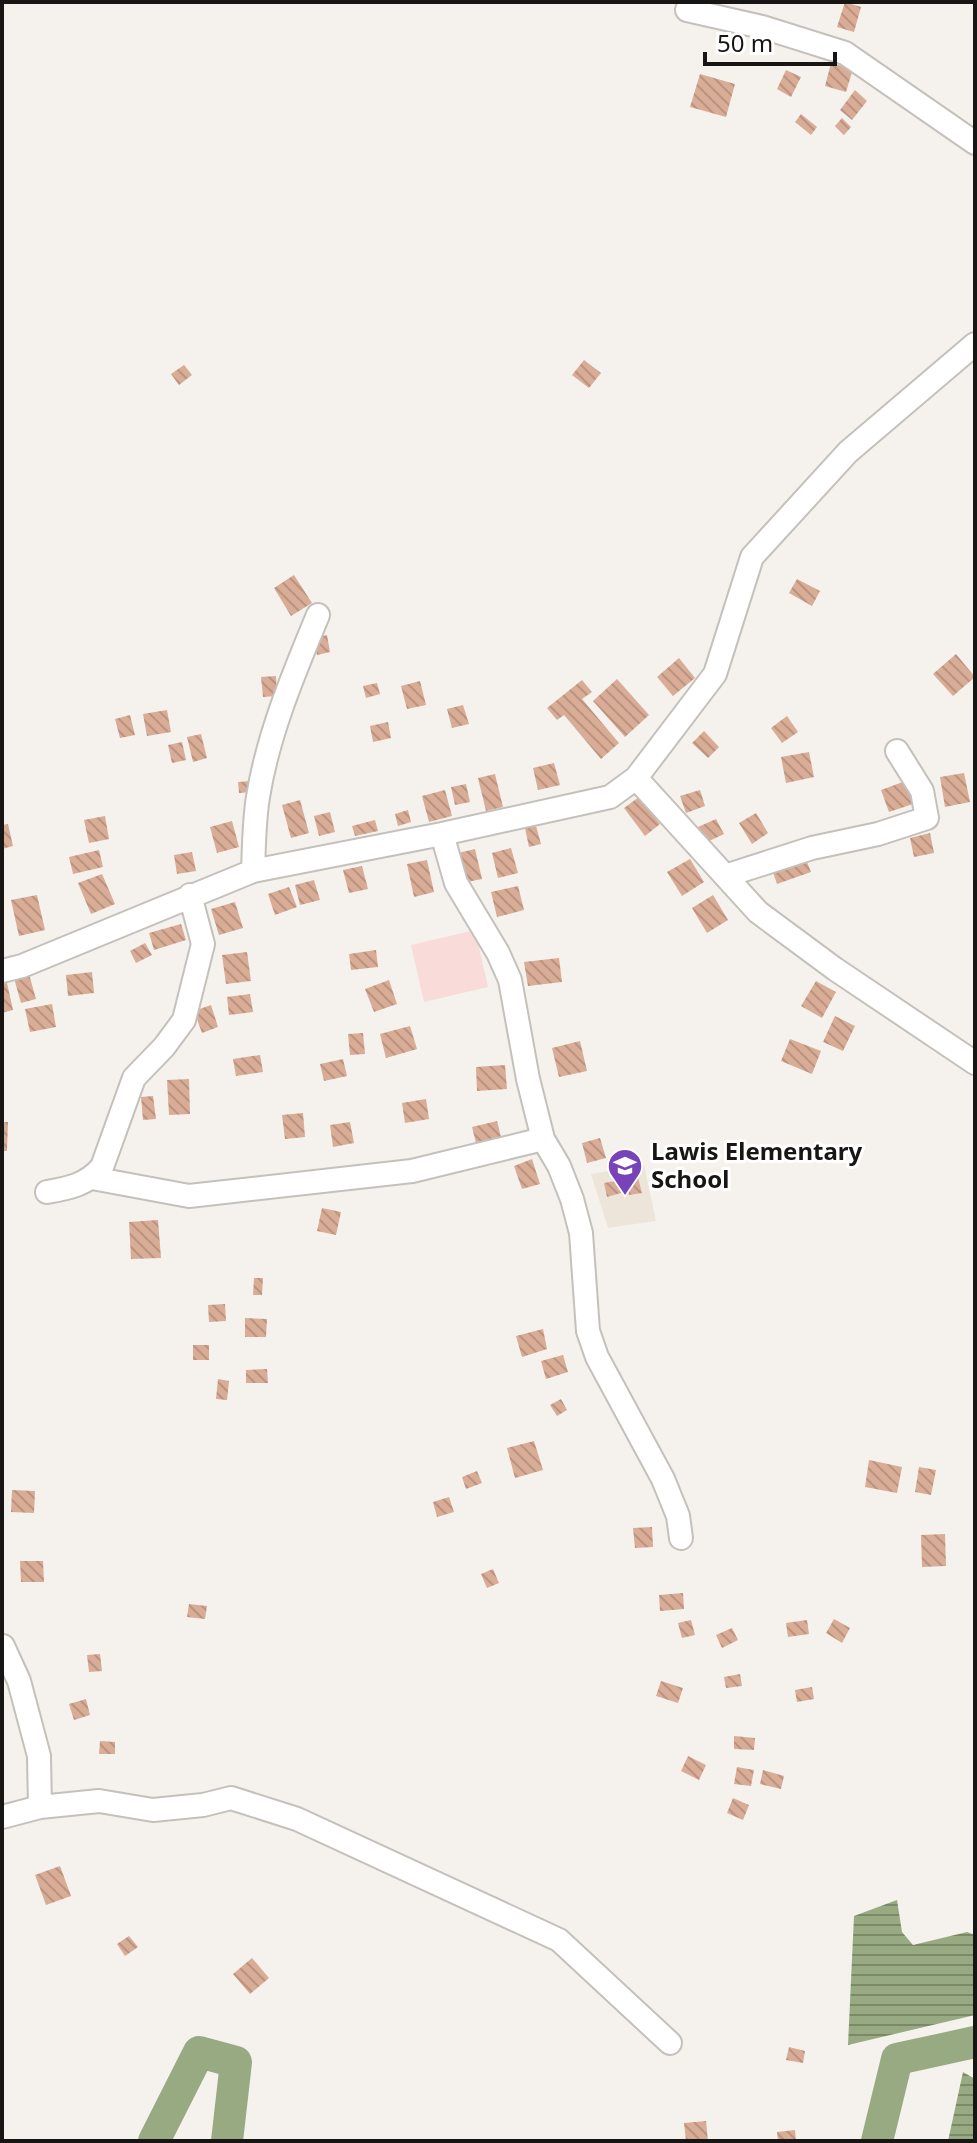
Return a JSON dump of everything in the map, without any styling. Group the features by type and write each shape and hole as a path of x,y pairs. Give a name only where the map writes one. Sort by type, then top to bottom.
{"street":[{"path":"687,10 762,27 845,53 975,143"},
{"path":"2,971 22,966 253,871 610,797 636,778 715,674 752,557 848,452 975,344"},
{"path":"253,871 258,797 288,688 318,615"},
{"path":"725,876 812,848 878,834 927,818 922,791 897,751"},
{"path":"636,778 758,912 835,969 975,1063"},
{"path":"442,834 456,883 498,953 510,980 528,1079 543,1139 559,1166 581,1233 588,1331 620,1401 663,1479 678,1516 681,1538"},
{"path":"47,1192 78,1186 92,1178 102,1167 134,1078 164,1047 184,1020 203,944 190,895"},
{"path":"92,1178 189,1196 412,1171 543,1139"},
{"path":"3,1646 19,1681 39,1756 40,1807"},
{"path":"2,1817 40,1807 99,1801 153,1810 203,1805 231,1798 297,1819 559,1940 670,2043"}],"shaded area":[{"path":"475,930 488,987 424,1002 411,945"},
{"name":"Lawis Elementary School","path":"644,1165 656,1221 608,1228 591,1174"},
{"path":"897,1900 902,1932 913,1945 967,1932 975,1935 975,2015 848,2045 854,1916"},
{"path":"963,2072 975,2079 975,2141 948,2141"}],"building":[{"path":"845,2 861,7 854,32 837,27"},
{"path":"831,63 853,69 846,92 825,86"},
{"path":"786,70 801,77 791,97 777,89"},
{"path":"700,74 735,84 726,117 690,107"},
{"path":"855,90 867,101 852,120 840,110"},
{"path":"801,114 817,127 811,135 795,122"},
{"path":"842,118 851,127 844,135 835,126"},
{"path":"584,360 601,373 589,388 572,375"},
{"path":"184,365 192,375 179,385 171,374"},
{"path":"294,575 312,603 291,616 274,588"},
{"path":"797,579 820,591 812,606 789,593"},
{"path":"327,635 330,652 317,655 313,638"},
{"path":"956,654 975,677 953,696 933,674"},
{"path":"679,658 695,678 673,696 657,677"},
{"path":"276,676 277,696 263,697 261,677"},
{"path":"617,679 649,715 625,737 593,701"},
{"path":"582,680 592,692 582,699 619,743 601,759 564,715 557,720 547,708"},
{"path":"420,681 426,705 407,709 401,686"},
{"path":"377,683 380,694 366,698 363,686"},
{"path":"463,705 469,724 452,728 447,709"},
{"path":"167,710 171,732 147,736 143,714"},
{"path":"130,715 135,735 120,738 115,719"},
{"path":"787,716 798,732 782,743 771,728"},
{"path":"388,722 391,738 373,742 370,726"},
{"path":"704,731 719,747 708,758 692,743"},
{"path":"201,734 207,758 193,762 187,737"},
{"path":"182,742 186,760 172,763 168,745"},
{"path":"809,752 814,777 786,783 781,757"},
{"path":"554,763 560,785 538,790 533,768"},
{"path":"964,773 970,802 945,807 940,777"},
{"path":"495,774 503,807 486,811 478,778"},
{"path":"911,779 919,802 889,812 881,790"},
{"path":"251,781 252,792 239,793 238,782"},
{"path":"466,784 470,802 455,805 451,787"},
{"path":"445,790 452,816 429,822 422,796"},
{"path":"700,790 705,806 686,813 680,796"},
{"path":"639,797 660,824 645,836 624,808"},
{"path":"300,800 309,833 291,838 282,805"},
{"path":"408,810 411,822 398,826 395,814"},
{"path":"330,812 335,832 319,836 314,816"},
{"path":"756,813 768,833 752,844 739,823"},
{"path":"105,816 109,839 89,843 84,820"},
{"path":"716,819 724,834 705,843 698,827"},
{"path":"375,820 378,831 355,836 352,826"},
{"path":"232,821 239,847 217,853 210,827"},
{"path":"8,824 13,846 2,849 2,825"},
{"path":"536,826 541,844 529,847 525,828"},
{"path":"930,833 934,853 914,857 910,838"},
{"path":"511,848 518,873 498,878 492,853"},
{"path":"475,849 482,879 462,883 454,854"},
{"path":"99,850 103,867 73,874 69,857"},
{"path":"192,852 196,871 177,874 174,855"},
{"path":"805,857 811,872 777,884 772,869"},
{"path":"690,859 704,882 682,896 667,872"},
{"path":"427,860 434,892 414,897 407,864"},
{"path":"362,866 368,889 349,893 343,870"},
{"path":"102,874 115,904 91,914 78,883"},
{"path":"314,880 320,900 300,905 295,885"},
{"path":"518,886 524,910 497,917 491,892"},
{"path":"289,887 297,907 275,915 268,894"},
{"path":"37,895 45,930 19,936 11,900"},
{"path":"713,895 728,920 707,933 692,908"},
{"path":"235,902 243,928 219,935 211,909"},
{"path":"181,924 186,940 154,950 149,933"},
{"path":"145,943 152,955 136,963 130,951"},
{"path":"376,950 378,967 351,970 349,954"},
{"path":"247,952 251,981 226,984 222,955"},
{"path":"559,958 562,982 528,986 524,962"},
{"path":"92,972 94,993 68,996 66,975"},
{"path":"29,974 36,999 21,1003 14,978"},
{"path":"389,980 397,1004 374,1012 365,989"},
{"path":"816,981 836,992 822,1018 801,1006"},
{"path":"7,983 13,1010 2,1013 2,984"},
{"path":"250,994 253,1012 229,1015 227,997"},
{"path":"52,1004 56,1027 30,1032 25,1009"},
{"path":"211,1005 218,1027 202,1033 194,1011"},
{"path":"835,1016 855,1026 843,1051 823,1042"},
{"path":"410,1026 417,1049 386,1058 380,1034"},
{"path":"363,1033 365,1054 350,1055 348,1034"},
{"path":"790,1039 821,1051 812,1074 781,1061"},
{"path":"580,1041 587,1071 559,1077 552,1048"},
{"path":"260,1055 263,1072 236,1076 233,1059"},
{"path":"343,1059 347,1076 324,1081 320,1064"},
{"path":"505,1065 507,1089 477,1091 476,1067"},
{"path":"189,1079 190,1114 169,1115 167,1080"},
{"path":"153,1096 156,1119 143,1120 141,1097"},
{"path":"426,1099 429,1119 405,1123 402,1103"},
{"path":"303,1113 305,1137 285,1139 282,1115"},
{"path":"497,1121 501,1137 476,1143 472,1127"},
{"path":"2,1122 8,1122 7,1151 2,1151"},
{"path":"350,1122 354,1143 333,1147 330,1125"},
{"path":"600,1138 606,1158 587,1163 582,1143"},
{"path":"532,1159 540,1184 522,1189 514,1166"},
{"path":"637,1174 642,1193 629,1195 623,1177"},
{"path":"620,1180 624,1192 607,1197 604,1183"},
{"path":"322,1208 341,1212 336,1235 317,1231"},
{"path":"158,1220 161,1258 131,1259 129,1222"},
{"path":"254,1278 263,1278 262,1295 253,1295"},
{"path":"225,1304 226,1321 209,1322 208,1305"},
{"path":"245,1318 267,1319 266,1337 245,1337"},
{"path":"543,1329 547,1349 522,1357 516,1336"},
{"path":"193,1345 209,1345 209,1360 193,1360"},
{"path":"563,1355 568,1372 546,1379 541,1361"},
{"path":"267,1369 268,1383 246,1383 246,1370"},
{"path":"218,1379 229,1381 227,1400 216,1399"},
{"path":"561,1399 567,1410 557,1416 550,1405"},
{"path":"534,1441 543,1470 515,1478 507,1448"},
{"path":"869,1460 902,1467 897,1493 865,1487"},
{"path":"919,1467 936,1470 931,1495 915,1492"},
{"path":"477,1471 482,1483 466,1489 462,1477"},
{"path":"12,1490 35,1491 34,1513 11,1512"},
{"path":"449,1497 454,1512 437,1517 433,1502"},
{"path":"652,1527 653,1547 635,1548 633,1528"},
{"path":"945,1534 946,1566 922,1567 921,1535"},
{"path":"20,1561 43,1561 44,1582 21,1582"},
{"path":"493,1569 499,1583 487,1588 481,1574"},
{"path":"683,1593 684,1609 660,1611 659,1595"},
{"path":"189,1604 207,1606 205,1619 187,1617"},
{"path":"834,1619 850,1628 842,1643 826,1633"},
{"path":"691,1620 695,1635 682,1638 678,1623"},
{"path":"807,1620 809,1634 788,1637 786,1623"},
{"path":"732,1628 738,1640 722,1648 716,1635"},
{"path":"100,1654 102,1671 89,1672 87,1655"},
{"path":"740,1674 742,1686 726,1688 724,1677"},
{"path":"661,1681 683,1688 678,1703 656,1696"},
{"path":"812,1687 814,1699 797,1702 795,1690"},
{"path":"86,1699 90,1715 74,1720 69,1704"},
{"path":"734,1736 755,1738 754,1750 734,1749"},
{"path":"100,1741 115,1742 115,1754 99,1754"},
{"path":"688,1756 706,1765 699,1780 681,1771"},
{"path":"737,1767 754,1770 751,1786 734,1784"},
{"path":"763,1770 784,1776 781,1789 760,1784"},
{"path":"733,1798 749,1805 743,1820 727,1813"},
{"path":"60,1866 71,1896 46,1905 35,1875"},
{"path":"129,1936 138,1947 125,1956 117,1944"},
{"path":"252,1958 269,1978 250,1994 233,1974"},
{"path":"789,2047 805,2051 803,2063 786,2060"},
{"path":"706,2121 708,2141 686,2141 684,2123"},
{"path":"795,2130 796,2141 778,2141 777,2132"}],"waterway":[{"path":"877,2141 897,2059 975,2042"},
{"path":"154,2141 199,2052 236,2062 227,2141"}],"place":[{"name":"Lawis Elementary School","path":"625,1197"}]}
